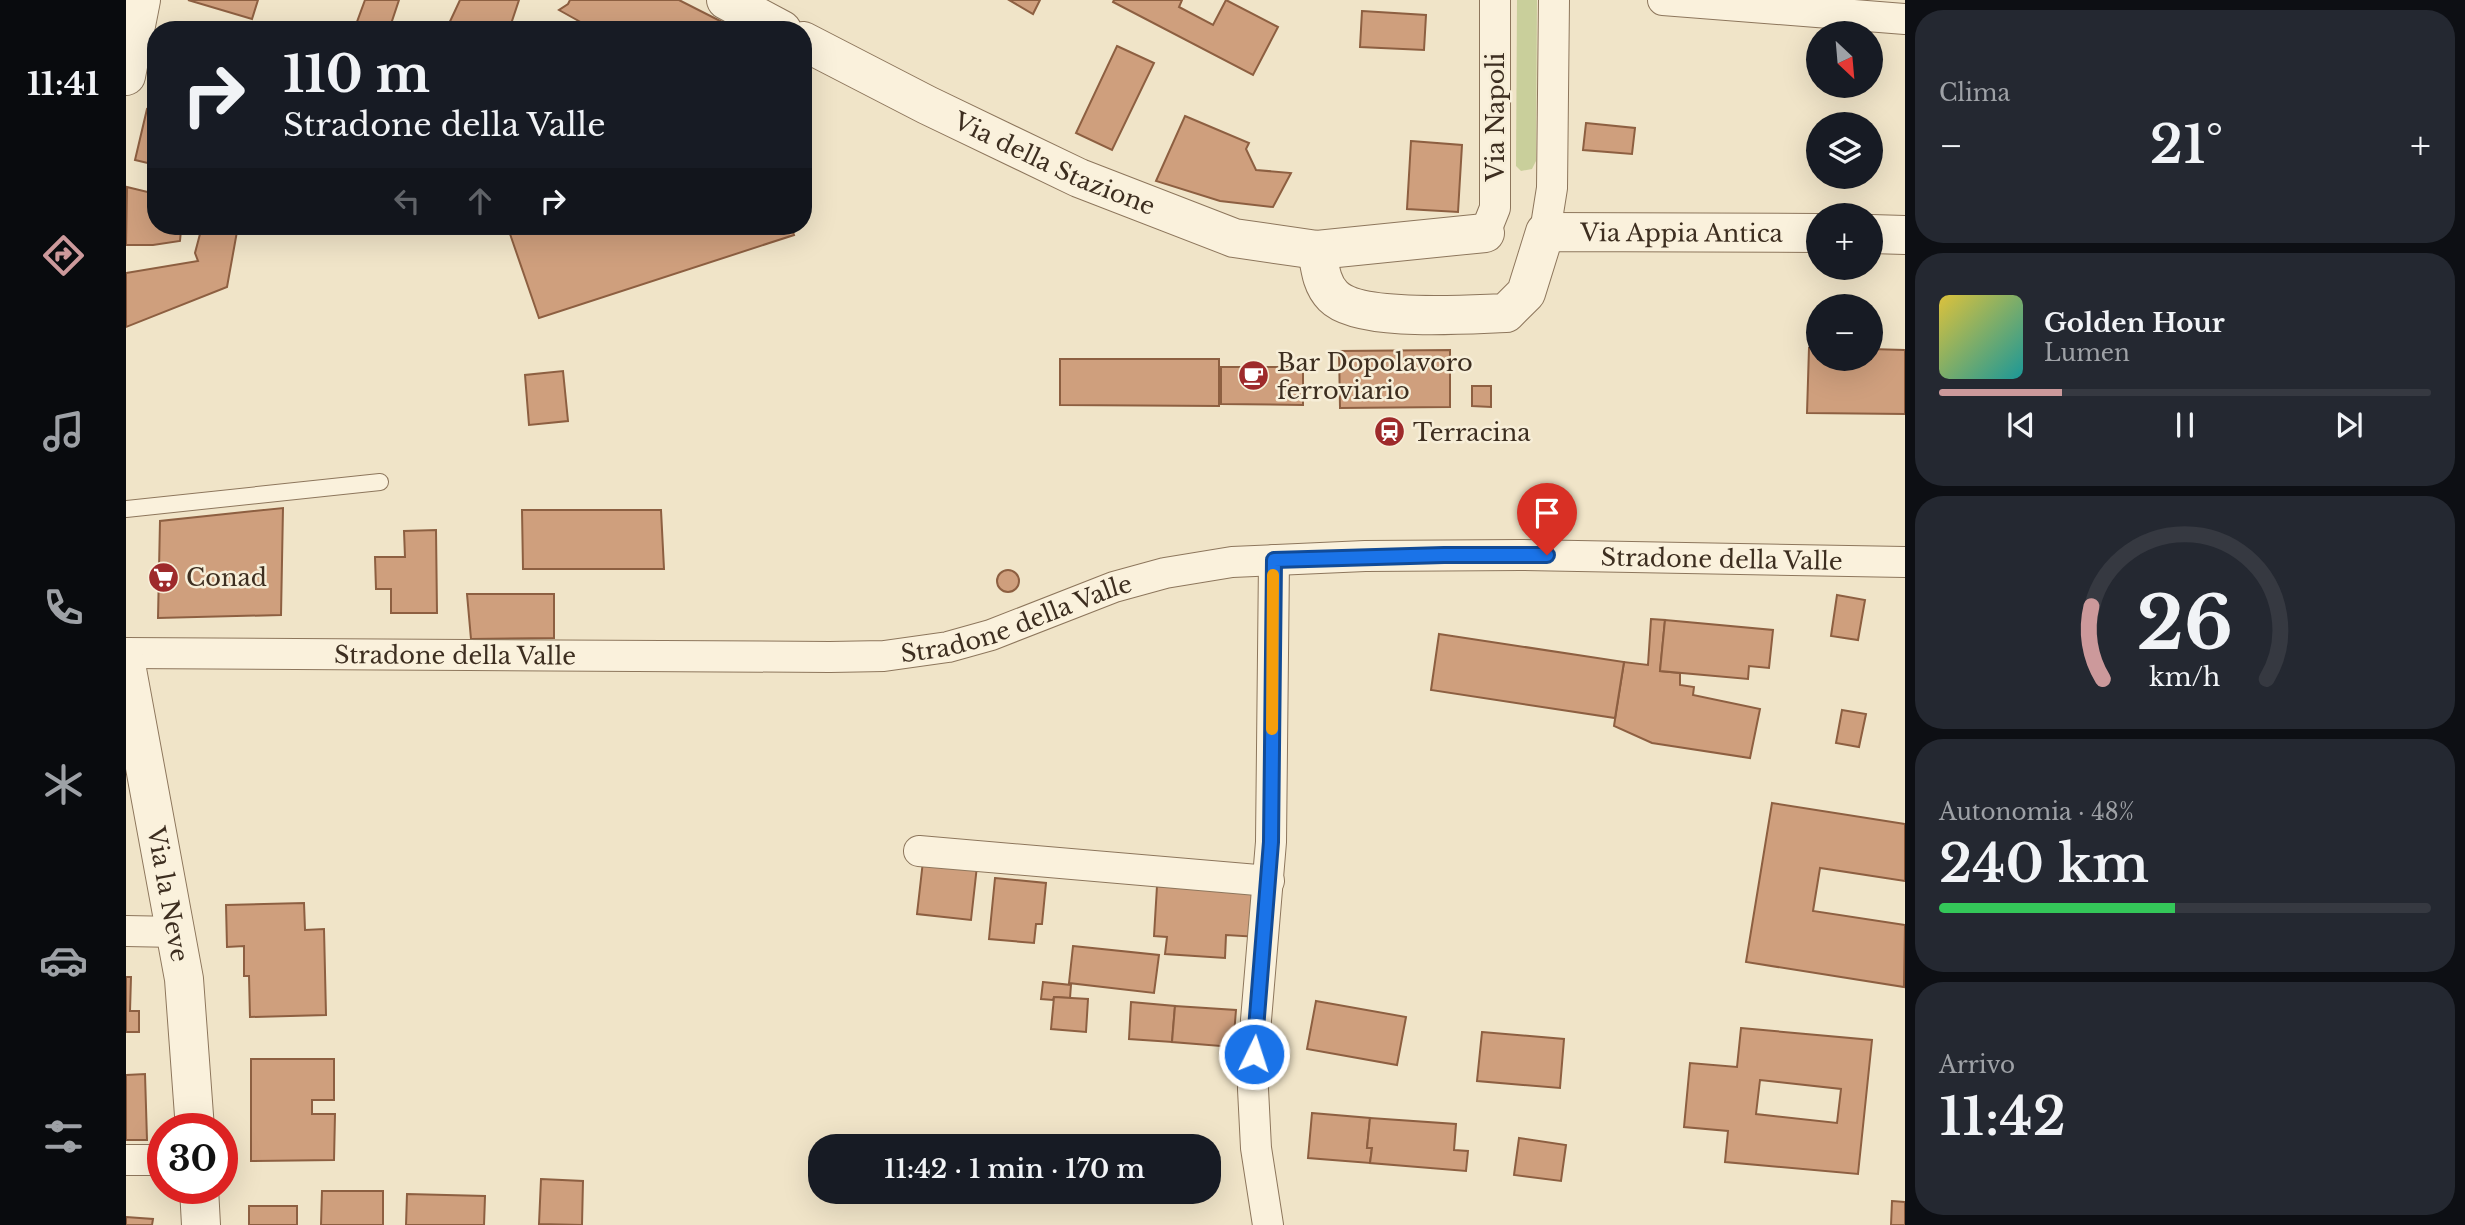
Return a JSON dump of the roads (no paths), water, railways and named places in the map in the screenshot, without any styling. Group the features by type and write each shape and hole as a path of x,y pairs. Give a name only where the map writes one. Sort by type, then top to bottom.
{"street":[{"path":"126,76 141,0"},
{"path":"726,0 776,17"},
{"name":"Via Napoli","path":"1485,233 1495,208 1495,0"},
{"path":"1317,250 1323,282 1335,298 1357,307 1381,312 1417,315 1506,313 1526,293 1545,232 1552,172 1555,0"},
{"path":"1663,0 1905,19"},
{"name":"Via della Stazione","path":"812,46 927,105 1079,178 1234,238 1317,250 1485,233"},
{"name":"Via Appia Antica","path":"1545,232 1806,233"},
{"path":"1883,234 1905,235"},
{"name":"Stradone della Valle","path":"126,653 884,656 973,641 1089,595 1165,573 1210,565 1274,560 1520,555 1905,562"},
{"path":"1268,1225 1256,1148 1253,1089 1256,1020 1269,881 1274,560"},
{"name":"Via la Neve","path":"126,664 177,932 185,988 194,1113"},
{"path":"919,851 1269,881"},
{"path":"126,931 177,932"},
{"path":"126,1160 147,1160"},
{"path":"200,1204 201,1225"}],"lane":[{"path":"126,509 380,482"}],"place":[{"name":"Bar Dopolavoro ferroviario","path":"1254,376"},
{"name":"Terracina","path":"1390,432"},
{"name":"Conad","path":"163,577"}]}
